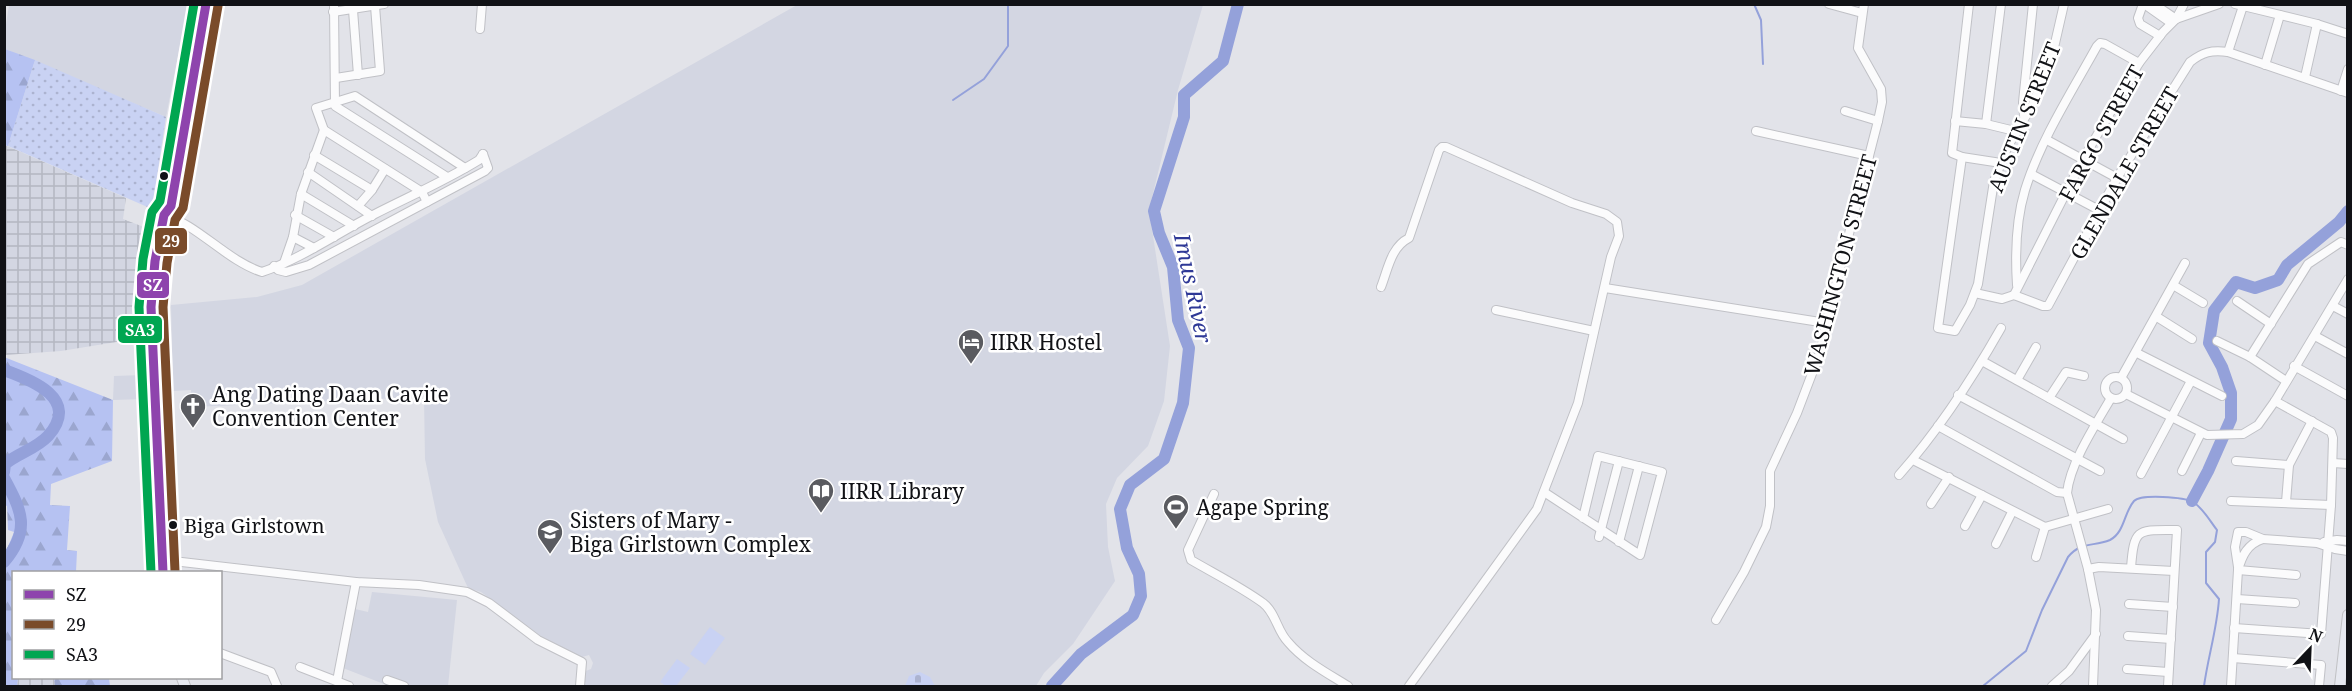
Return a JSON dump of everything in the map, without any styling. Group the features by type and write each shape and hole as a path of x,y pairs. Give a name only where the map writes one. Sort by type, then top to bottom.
{"main road":[{"path":"162,567 151,330 152,285 164,215 161,204 195,4"},
{"path":"164,215 171,206 206,4"},
{"path":"2340,687 2348,615"}],"street":[{"path":"480,29 482,4"},
{"path":"1829,4 1863,9"},
{"path":"1969,4 1952,153 1962,157 2001,163"},
{"path":"1986,124 2001,4"},
{"path":"2024,116 2023,102 2033,4"},
{"name":"AUSTIN STREET","path":"1962,157 1938,328 1955,331 1975,293 1981,268 1990,198 2001,163 2024,116 2033,104 2053,52 2064,4"},
{"path":"2160,36 2140,24 2138,18 2143,4 2174,21 2219,4"},
{"path":"2154,4 2174,21"},
{"name":"FARGO STREET","path":"2015,291 2082,161 2139,63 2174,21 2184,4"},
{"path":"336,78 380,71 379,5 352,10 334,7 335,106 447,177"},
{"path":"2348,34 2239,5 2228,52 2344,92 2348,69"},
{"name":"WASHINGTON STREET","path":"1716,620 1744,572 1766,527 1770,506 1770,471 1797,413 1821,350 1826,322 1878,121 1882,102 1881,89 1858,48 1863,9"},
{"path":"352,10 358,75"},
{"path":"2265,65 2280,15"},
{"path":"2305,77 2317,24"},
{"path":"1975,293 2002,299 2015,291 2014,253 2024,191 2047,140 2097,46 2100,43 2139,63"},
{"name":"GLENDALE STREET","path":"2015,291 2043,306 2049,306 2116,178 2190,62 2210,50 2228,52"},
{"path":"427,202 422,192 324,130 316,108 355,96 465,168"},
{"path":"1845,111 1878,121"},
{"path":"1955,121 1986,124 2016,131"},
{"path":"284,263 293,237 295,215 301,194 324,130"},
{"path":"1756,132 1869,156"},
{"path":"2047,140 2116,178"},
{"path":"1382,287 1395,249 1409,238 1438,150 1446,147 1572,203 1606,214 1617,222 1619,236 1611,257 1578,403 1537,509 1410,686"},
{"path":"164,215 262,272 274,266 284,263 422,192 479,160 483,154 488,168 485,171 309,265 286,272 274,266"},
{"path":"314,155 372,190"},
{"path":"358,206 372,190 385,169"},
{"path":"308,172 372,216"},
{"path":"2031,174 2099,210"},
{"path":"301,194 354,226"},
{"path":"295,215 334,237"},
{"path":"293,237 314,248"},
{"path":"2250,357 2308,264 2341,242 2348,244"},
{"path":"2121,378 2137,353 2185,263"},
{"path":"2126,394 2204,434 2240,434 2258,425 2275,401 2348,279"},
{"path":"2173,285 2203,303"},
{"path":"1605,288 1826,322"},
{"path":"2237,301 2271,324"},
{"path":"2333,306 2348,314"},
{"path":"1496,310 1594,331"},
{"path":"2157,317 2192,339"},
{"path":"1899,475 1938,426 1982,361 2001,328"},
{"path":"2315,336 2348,354"},
{"path":"2217,341 2250,357 2286,381"},
{"path":"2017,380 2036,347"},
{"path":"2137,353 2222,396"},
{"path":"1982,361 2123,439"},
{"path":"2294,366 2348,396"},
{"path":"2049,398 2066,372 2084,376"},
{"path":"2111,398 2122,398 2126,394 2127,385 2121,378"},
{"path":"2111,398 2106,391 2108,382 2121,378"},
{"path":"2141,474 2191,381"},
{"path":"1958,395 2100,471"},
{"path":"2093,687 2096,610 2087,564 2067,493 2078,459 2111,398"},
{"path":"2234,628 2321,634 2331,505 2333,463 2331,432 2275,401"},
{"path":"2286,502 2289,465 2312,421"},
{"path":"1938,426 2057,492 2067,493"},
{"path":"2182,471 2204,434"},
{"path":"1544,492 1583,518 1600,533 1640,555 1662,472 1598,456 1583,518"},
{"path":"1913,460 2045,527 2108,509"},
{"path":"1600,533 1619,461"},
{"path":"2236,461 2289,465"},
{"path":"2333,463 2348,464"},
{"path":"1619,542 1639,466"},
{"path":"1931,504 1949,477"},
{"path":"1214,494 1188,550 1188,556 1191,560 1265,604 1289,644 1310,662 1348,687"},
{"path":"1965,526 1982,495"},
{"path":"2231,501 2331,505"},
{"path":"1996,544 2012,512"},
{"path":"2036,557 2045,527"},
{"path":"2131,568 2134,539 2140,533 2147,530 2178,530 2169,687"},
{"path":"2231,687 2238,570 2235,547 2238,532 2246,532 2263,539 2328,544 2348,541"},
{"path":"2238,570 2242,554 2257,541 2263,539"},
{"path":"2328,544 2348,551"},
{"path":"162,567 174,561 356,582 419,585 467,592 479,596 538,640 582,662 580,687"},
{"path":"2087,564 2099,567 2174,571"},
{"path":"2238,570 2296,575"},
{"path":"337,681 356,582"},
{"path":"2237,599 2295,603"},
{"path":"2129,604 2173,607"},
{"path":"2052,687 2069,671 2096,633"},
{"path":"2128,636 2171,639"},
{"path":"222,654 271,672 277,687"},
{"path":"2233,658 2321,665 2319,687"},
{"path":"300,667 349,687"},
{"path":"2127,669 2169,672"},
{"path":"387,680 404,687"}],"shaded area":[{"path":"9,5 188,5 166,117 5,49"},
{"path":"797,5 1203,5 1178,90 1149,210 1170,346 1164,401 1148,446 1117,478 1106,504 1108,547 1115,581 1073,644 1044,673 1036,686 583,686 583,672 591,669 593,663 589,655 582,657 541,636 481,592 468,588 438,522 425,459 424,397 192,407 191,390 173,391 171,305 257,297 302,285"},
{"path":"5,145 126,198 123,219 149,229 141,284 141,338 61,351 5,355"},
{"path":"143,375 145,399 113,400 114,376"},
{"path":"372,592 457,600 448,686 389,686 343,668 355,609 368,612"},
{"path":"18,679 54,679 55,686 17,686"}],"green space":[{"path":"5,49 35,60 8,146 4,145"},
{"path":"35,60 166,117 152,209 8,146"},
{"path":"4,357 113,400 112,461 51,484 50,505 70,506 67,550 77,551 76,571 12,571 12,679 18,679 17,686 4,686 5,554 14,532 8,530 7,506 5,505"},
{"path":"710,627 725,638 705,665 690,654"},
{"path":"677,659 690,668 676,686 666,686 660,682"},
{"path":"920,672 930,677 935,686 905,686 909,676"},
{"path":"54,679 109,679 110,686 55,686"}],"waterway":[{"path":"953,100 984,79 1008,46 1008,4"},
{"name":"Imus River","path":"1052,686 1081,654 1133,615 1141,596 1139,574 1127,548 1120,509 1130,485 1164,459 1183,403 1189,348 1178,320 1173,267 1159,233 1154,211 1184,117 1184,95 1223,61 1238,4"},
{"path":"1754,4 1761,20 1763,64"},
{"path":"2192,501 2231,419 2231,393 2222,367 2209,343 2214,311 2236,282 2255,288 2278,280 2287,265 2339,222 2348,211"},
{"path":"4,370 27,379 49,393 56,401 59,411 57,423 48,436 5,464 4,472"},
{"path":"4,478 21,520 18,540 4,562"},
{"path":"1983,686 2026,651 2042,610 2068,557 2083,546 2110,540 2119,532 2134,501 2153,497 2193,502 2217,530 2215,542 2206,552 2206,583 2219,599 2204,686"}],"transit line":[{"name":"SA3","path":"151,571 139,307 143,259 152,212 160,201 194,4"},
{"name":"SZ","path":"163,571 151,307 155,261 164,215 171,206 206,4"},
{"name":"29","path":"175,571 163,307 167,263 175,220 183,208 218,6"}],"place":[{"name":"IIRR Hostel","path":"971,365"},
{"name":"Ang Dating Daan Cavite Convention Center","path":"193,429"},
{"name":"IIRR Library","path":"821,514"},
{"name":"Biga Girlstown","path":"173,525"},
{"name":"Agape Spring","path":"1176,530"},
{"name":"Sisters of Mary - Biga Girlstown Complex","path":"550,555"}]}
